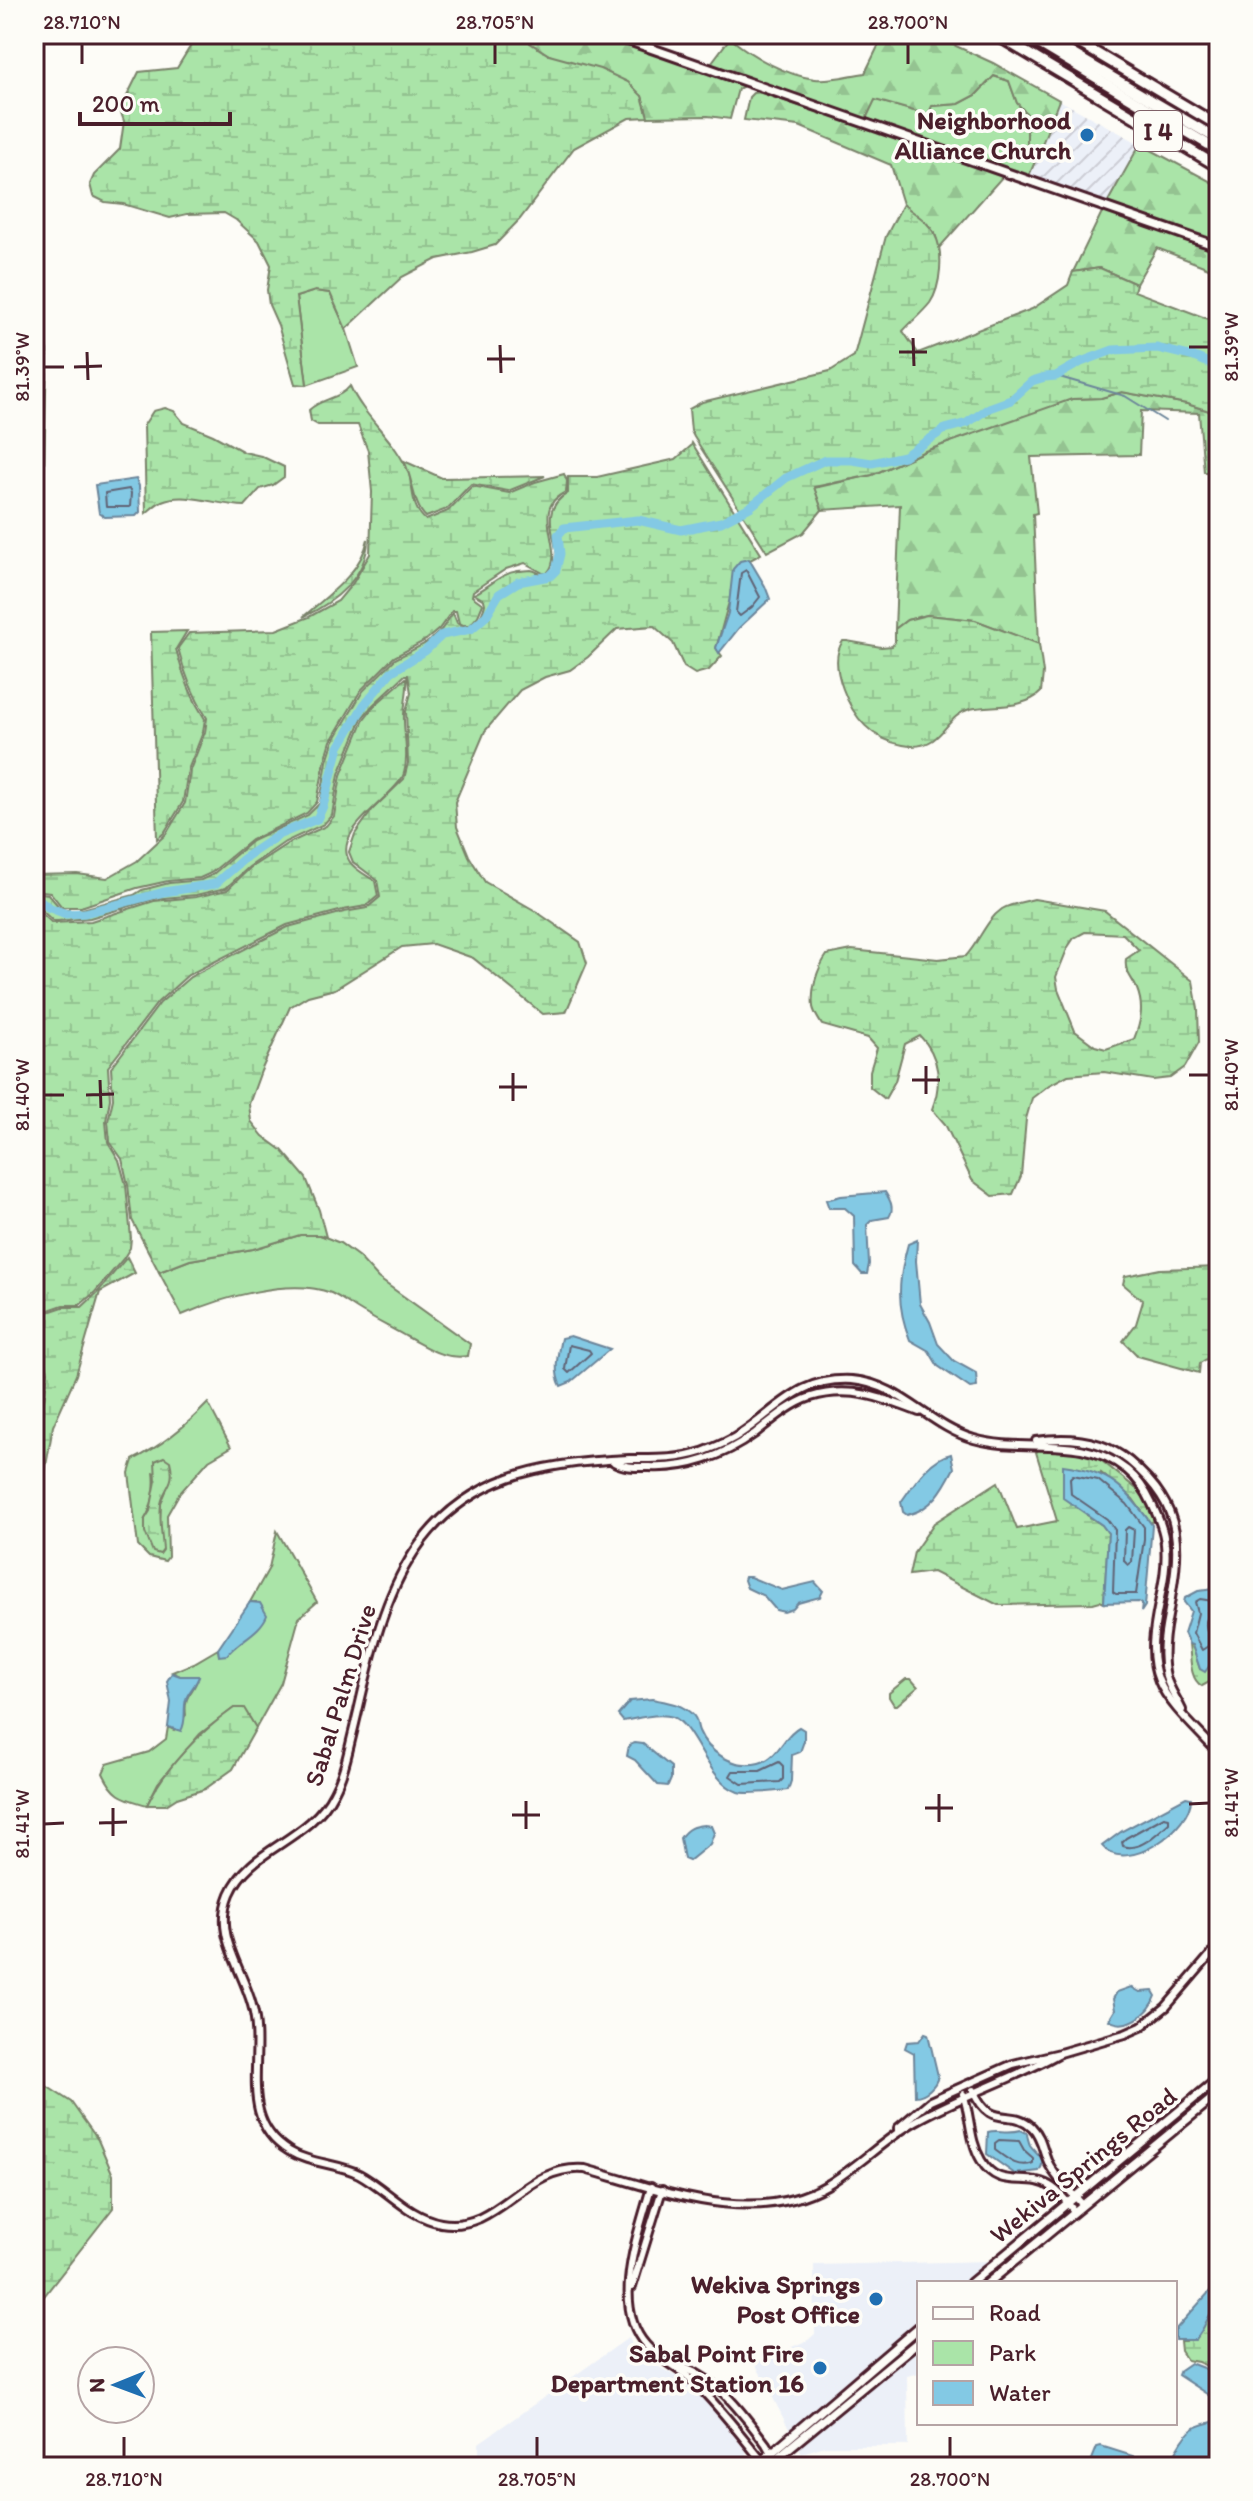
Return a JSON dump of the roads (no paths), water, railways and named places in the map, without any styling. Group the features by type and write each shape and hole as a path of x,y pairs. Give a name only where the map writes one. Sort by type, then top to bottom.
{"highway":[{"name":"I 4","path":"995,34 1219,167"},
{"path":"1023,34 1219,151"},
{"path":"1038,34 1219,140"},
{"name":"I 4","path":"1064,34 1219,126"}],"main road":[{"path":"610,34 1219,247"},
{"name":"Wekiva Springs Road","path":"973,2281 1219,2078"},
{"name":"Wekiva Springs Road","path":"990,2281 1219,2093"},
{"path":"766,2464 771,2453 917,2329"},
{"path":"755,2467 766,2464 842,2406 917,2343"},
{"path":"886,2356 893,2363"},
{"path":"836,2398 842,2406"},
{"path":"766,2444 781,2445"}],"street":[{"name":"Sabal Palm Drive","path":"1060,2053 1013,2064 930,2101 830,2183 792,2201 771,2205 728,2204 585,2169 556,2170 530,2183 490,2213 467,2222 442,2223 413,2212 354,2172 289,2151 267,2132 258,2114 255,2093 258,2030 253,2006 229,1949 223,1926 227,1899 248,1867 308,1827 335,1791 388,1603 401,1573 425,1536 468,1499 507,1478 558,1464 621,1459 666,1460 698,1453 737,1437 789,1395 831,1381 856,1380 881,1386 906,1399 947,1429 969,1438 996,1444 1065,1445 1105,1457 1131,1473 1147,1493 1161,1526 1166,1548 1154,1634 1159,1681 1173,1705 1219,1754"},
{"name":"Sabal Palm Drive","path":"614,1461 621,1466 667,1468 701,1461 740,1444 800,1401 846,1391 880,1397 926,1415"},
{"name":"Sabal Palm Drive","path":"1020,1444 1066,1437 1107,1447 1135,1466 1161,1493 1168,1507 1177,1546 1177,1565 1163,1640 1164,1662 1166,1679 1183,1713"},
{"path":"1060,2053 1141,2027 1166,2007 1219,1947"},
{"name":"Sabal Palm Drive","path":"889,2137 917,2120 1060,2053"},
{"path":"971,2083 982,2108 989,2114 1020,2120 1031,2126 1056,2176 1082,2204"},
{"path":"960,2087 974,2147 994,2176 1045,2184 1054,2188 1074,2211"},
{"path":"651,2187 630,2269 630,2313 639,2336 654,2353 692,2379 766,2464"},
{"path":"629,2294 662,2190"},
{"path":"666,2361 701,2374 723,2392 771,2453"},
{"path":"713,2403 729,2402 736,2406"}],"water":[{"path":"136,479 140,512 136,516 105,517 99,513 95,485"},
{"path":"749,559 770,599 739,628 719,653 716,648 728,613 733,569 740,561"},
{"path":"885,1192 891,1204 891,1214 872,1220 867,1225 869,1264 867,1274 862,1274 855,1266 854,1216 845,1208 829,1208 826,1200"},
{"path":"917,1240 920,1304 938,1344 954,1361 976,1373 977,1387 970,1388 938,1366 929,1351 910,1340 902,1315 901,1281 908,1244"},
{"path":"570,1336 610,1349 571,1382 561,1386 557,1368 561,1338"},
{"path":"951,1454 954,1468 936,1498 916,1512 907,1515 903,1512 901,1502 917,1480 929,1466"},
{"path":"1063,1465 1093,1472 1115,1483 1152,1525 1145,1606 1141,1612 1142,1604 1139,1602 1104,1603 1108,1533 1102,1525 1063,1498"},
{"path":"745,1577 782,1590 815,1582 823,1591 820,1597 798,1603 784,1612 776,1610 764,1596 747,1588"},
{"path":"1214,1589 1218,1602 1215,1628 1216,1633 1219,1626 1219,1654 1212,1654 1205,1672 1200,1669 1192,1645 1184,1633 1191,1611 1184,1602 1185,1598 1198,1591"},
{"path":"250,1602 260,1603 267,1615 264,1621 227,1655 219,1656 218,1649"},
{"path":"172,1673 199,1676 185,1701 181,1731 168,1727 171,1702 167,1681"},
{"path":"652,1699 683,1707 695,1718 709,1746 723,1758 741,1764 766,1760 799,1727 804,1730 800,1752 792,1755 788,1790 738,1792 718,1777 681,1722 667,1716 623,1721 618,1715 630,1701"},
{"path":"643,1744 671,1767 668,1786 658,1785 635,1760 627,1756 629,1745"},
{"path":"1186,1797 1191,1798 1181,1822 1156,1844 1126,1855 1113,1854 1102,1846 1122,1831"},
{"path":"711,1826 714,1833 710,1844 689,1861 684,1859 680,1838 690,1828"},
{"path":"1131,1987 1140,1992 1153,1991 1156,1996 1149,2009 1130,2022 1109,2020 1115,2010 1113,1999 1117,1992"},
{"path":"925,2033 928,2034 938,2076 930,2090 915,2096 914,2053 905,2048 907,2042 919,2041"},
{"path":"1021,2130 1027,2133 1030,2145 1042,2160 1039,2171 1015,2174 987,2154 988,2132"},
{"path":"1219,2281 1219,2301 1195,2340 1177,2340 1177,2328"},
{"path":"1190,2363 1219,2374 1219,2402 1178,2375"},
{"path":"1219,2420 1219,2467 1101,2467 1091,2462 1097,2447 1101,2446 1164,2466 1193,2429"}],"waterway":[{"path":"34,895 48,907 66,914 85,913 164,892 215,884 247,856 280,834 317,819 339,747 364,705 391,672 425,651 442,635 471,629 486,616 499,594 518,582 550,576 556,570 560,554 558,535 564,528 638,520 681,530 721,522 750,507 786,478 825,460 872,463 904,456 945,429 967,423 989,408 1011,400 1032,381 1056,376 1113,350 1157,348 1219,367"},
{"path":"1056,376 1125,396 1165,421"}],"place":[{"name":"Neighborhood Alliance Church","path":"1087,135"},
{"name":"Wekiva Springs Post Office","path":"876,2299"},
{"name":"Sabal Point Fire Department Station 16","path":"820,2368"}]}
